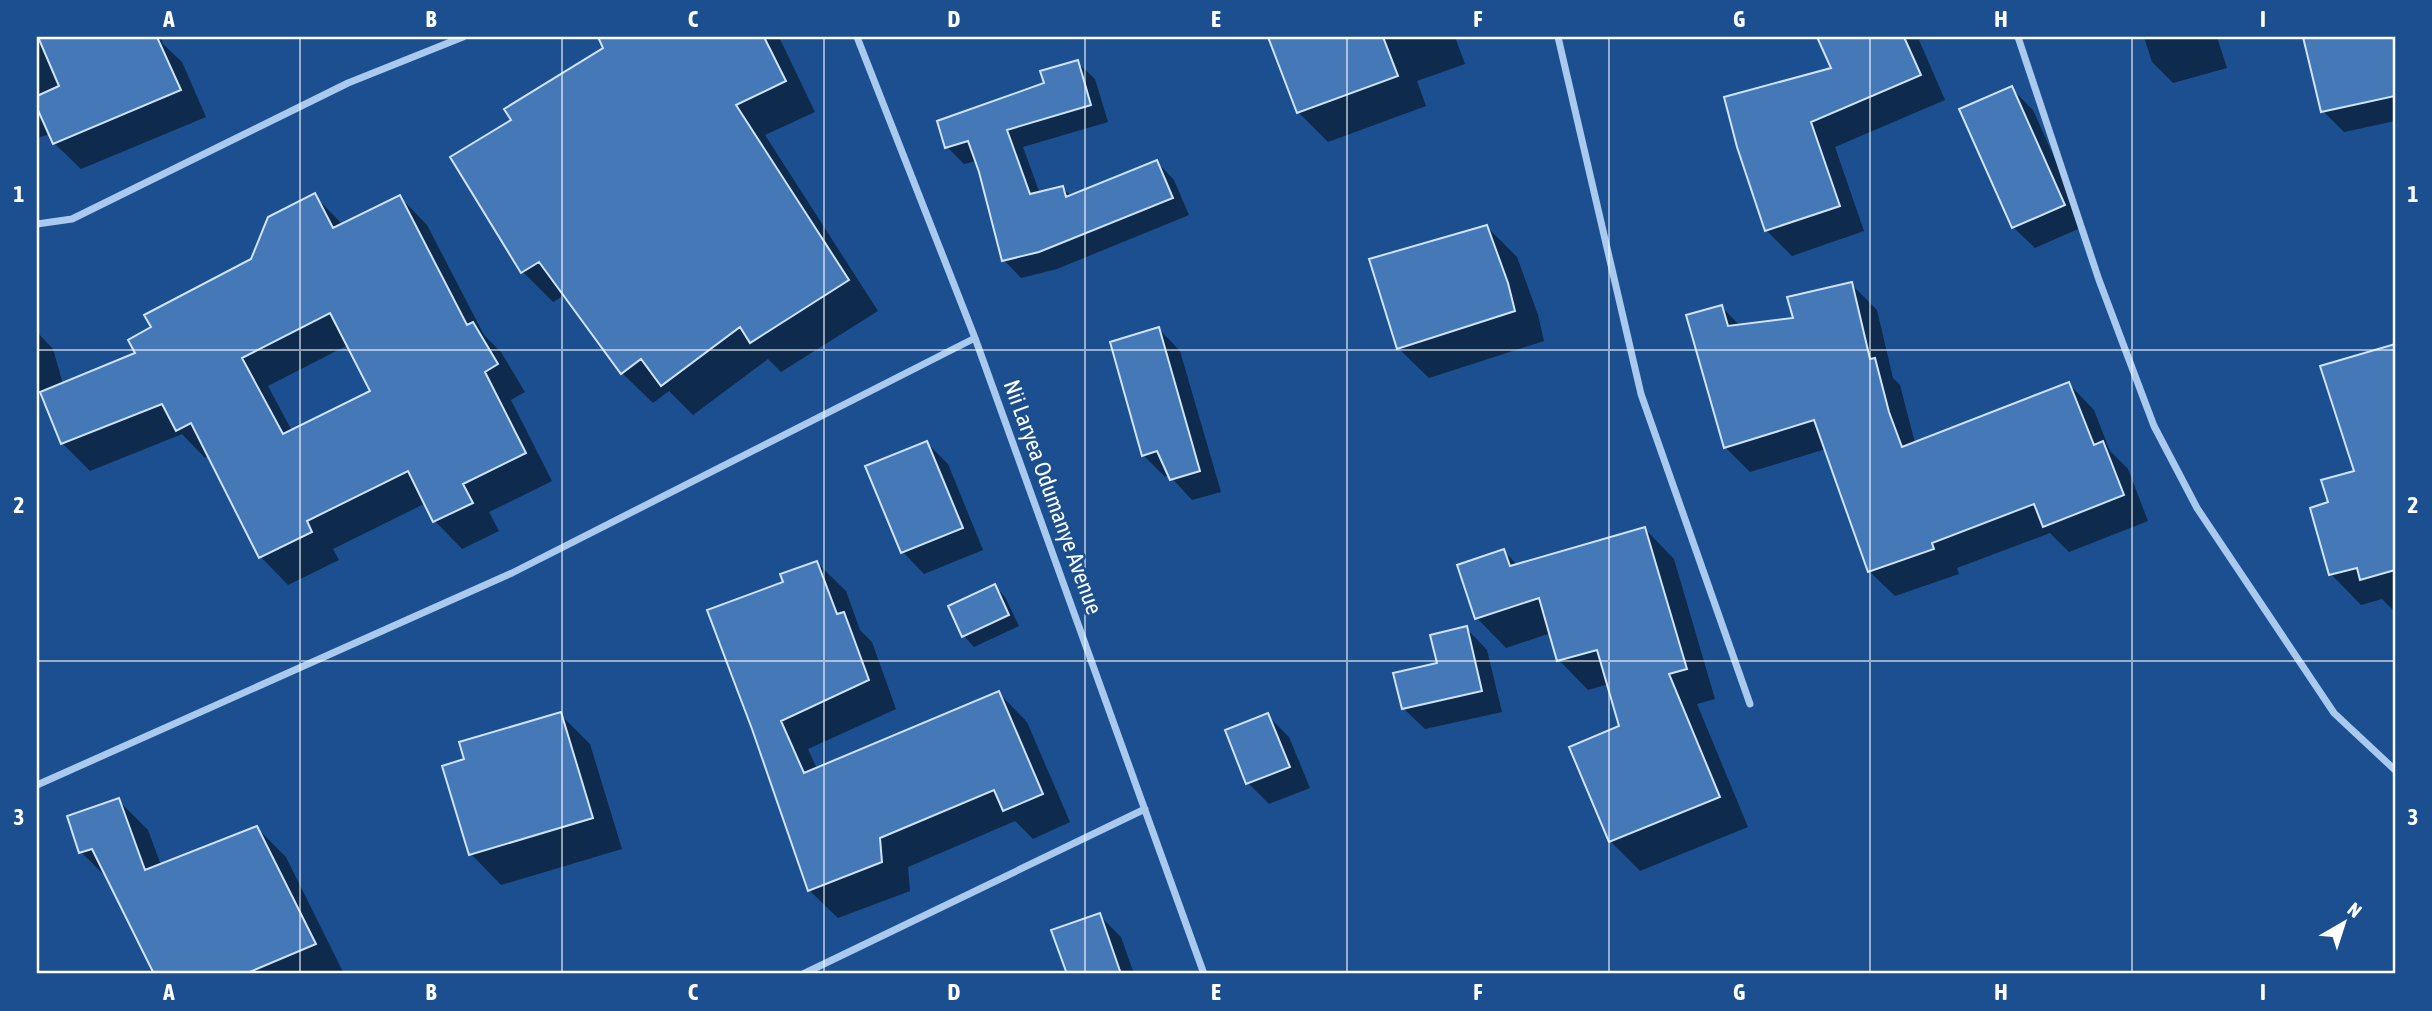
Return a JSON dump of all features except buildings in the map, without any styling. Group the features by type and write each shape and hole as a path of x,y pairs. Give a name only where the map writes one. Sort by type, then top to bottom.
{"street":[{"path":"37,224 72,219 348,83 463,37"},
{"name":"Nii Laryea Odumanye Avenue","path":"857,37 975,338 1204,974"},
{"path":"1558,37 1641,394 1750,704"},
{"path":"2018,37 2099,280 2154,426 2197,508 2334,713 2395,770"},
{"path":"37,785 512,573 975,338"},
{"path":"803,974 1145,809"}]}
